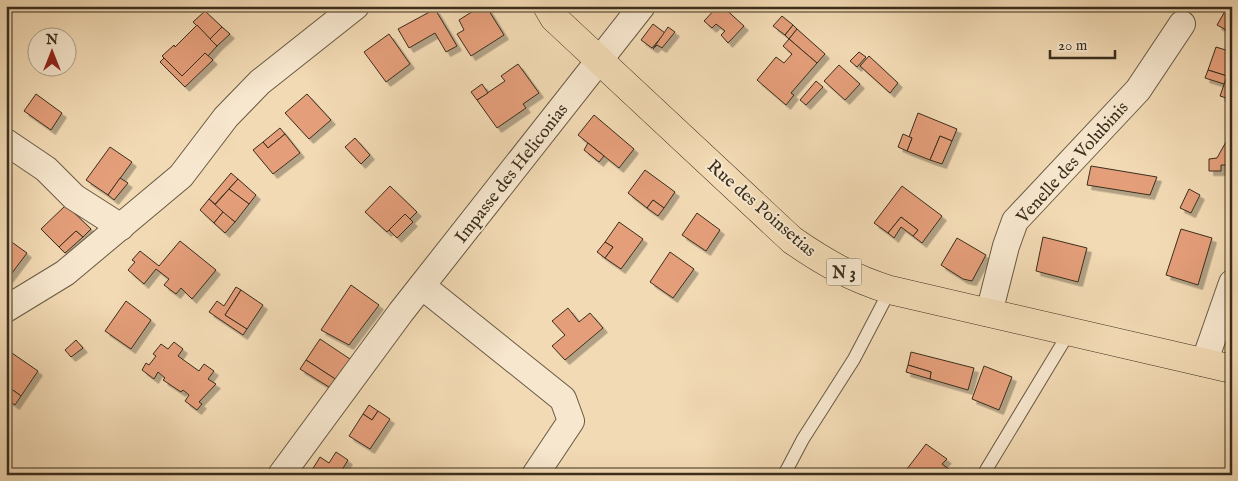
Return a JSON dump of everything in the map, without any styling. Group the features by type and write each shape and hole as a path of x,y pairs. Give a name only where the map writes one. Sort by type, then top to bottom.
{"main road":[{"name":"Rue des Poinsetias","path":"548,6 554,18 792,240 826,264 860,280 890,290 1232,369"}],"street":[{"path":"6,310 65,273 181,176 226,117 260,82 356,6"},
{"name":"Impasse des Heliconias","path":"281,475 422,286 642,6"},
{"name":"Venelle des Volubinis","path":"989,313 1006,246 1015,221 1138,90 1182,24"},
{"path":"6,142 46,169 74,197 121,227"},
{"path":"1204,363 1232,283"},
{"path":"422,286 563,399 571,421 535,475"}],"lane":[{"path":"784,475 803,439 854,359 890,290"},
{"path":"983,475 1070,331"}],"building":[{"path":"481,6 486,6 504,35 471,56 457,34 464,30 459,20"},
{"path":"718,6 722,6 744,26 728,43 721,35 725,31 716,24 712,28 704,21"},
{"path":"1228,6 1232,8 1232,33 1217,25"},
{"path":"435,9 457,46 446,52 435,33 409,48 398,29"},
{"path":"205,11 222,27 210,39 193,22"},
{"path":"782,16 793,25 785,35 773,26"},
{"path":"653,24 665,33 652,48 641,40"},
{"path":"197,25 217,46 208,56 205,53 182,76 162,56 174,45 175,47"},
{"path":"793,25 797,29 789,39 785,35"},
{"path":"222,27 230,34 217,46 210,39"},
{"path":"668,27 675,32 662,48 657,45 653,49"},
{"path":"797,29 825,54 817,63 789,39"},
{"path":"389,34 410,64 386,82 364,52"},
{"path":"789,39 817,63 791,93 794,95 786,105 757,80 776,57 784,63 792,54 783,46"},
{"path":"1216,47 1232,52 1232,100 1220,96 1227,76 1208,70"},
{"path":"859,52 866,57 857,67 850,61"},
{"path":"205,53 213,60 185,87 160,62 164,58 182,76"},
{"path":"869,56 898,83 890,93 860,66"},
{"path":"518,64 539,93 523,104 526,108 497,128 477,100 505,81 501,76"},
{"path":"839,65 860,84 845,100 824,81"},
{"path":"1208,70 1227,76 1224,84 1205,78"},
{"path":"816,81 823,87 806,105 800,100"},
{"path":"482,84 488,93 477,100 471,92"},
{"path":"36,94 62,113 51,130 24,111"},
{"path":"307,94 331,120 309,139 285,113"},
{"path":"918,113 957,129 952,141 940,136 930,160 907,151 912,138 909,137"},
{"path":"594,115 634,149 619,168 578,135"},
{"path":"280,128 285,134 268,148 263,142"},
{"path":"1232,131 1232,165 1221,165 1221,171 1209,171 1209,159 1217,158"},
{"path":"285,134 300,153 273,174 253,150 263,142 268,148"},
{"path":"903,134 912,138 907,151 898,147"},
{"path":"940,136 952,141 942,164 930,160"},
{"path":"355,138 370,155 361,164 345,147"},
{"path":"588,143 604,156 599,162 584,150"},
{"path":"110,147 132,162 108,195 86,180"},
{"path":"1091,166 1157,177 1150,195 1087,185"},
{"path":"645,170 675,192 664,208 653,200 647,208 628,193"},
{"path":"231,173 238,179 215,204 209,199"},
{"path":"120,178 128,183 114,200 108,195"},
{"path":"238,179 256,195 249,204 229,189"},
{"path":"390,186 417,212 410,219 405,214 387,232 365,212"},
{"path":"902,186 942,216 922,243 913,236 918,230 901,217 888,233 874,223"},
{"path":"229,189 249,204 235,222 214,206"},
{"path":"1189,189 1200,195 1191,213 1180,208"},
{"path":"209,199 223,212 214,223 200,210"},
{"path":"653,200 664,208 658,216 647,208"},
{"path":"66,205 91,229 83,237 76,231 59,247 41,229"},
{"path":"223,212 235,222 225,233 214,223"},
{"path":"697,213 720,230 706,251 682,235"},
{"path":"405,214 413,222 397,238 389,230"},
{"path":"901,217 918,230 913,236 901,227 894,238 888,233"},
{"path":"619,222 643,239 621,269 605,258 613,247 605,242"},
{"path":"1181,229 1212,238 1198,285 1166,275"},
{"path":"76,231 83,237 65,253 59,247"},
{"path":"1043,237 1087,248 1078,282 1036,271"},
{"path":"6,238 27,253 6,281"},
{"path":"957,238 986,255 972,281 963,279 941,265"},
{"path":"180,241 216,270 192,299 181,288 176,294 164,285 169,279 156,269 144,284 128,270 135,262 132,260 140,251 159,266"},
{"path":"605,242 613,247 605,258 597,252"},
{"path":"670,252 694,269 673,298 650,282"},
{"path":"351,285 379,305 349,345 321,330"},
{"path":"236,287 241,290 225,315 247,329 243,335 209,312 217,301 224,306"},
{"path":"241,290 263,305 247,329 225,315"},
{"path":"126,301 151,320 131,349 105,331"},
{"path":"568,308 579,322 590,313 603,328 565,360 552,346 565,335 552,321"},
{"path":"320,339 356,363 343,384 306,360"},
{"path":"76,340 83,348 71,357 65,350"},
{"path":"174,342 183,349 178,356 199,371 204,364 214,371 208,379 216,384 199,402 202,404 197,410 185,401 189,395 183,390 181,392 163,380 165,378 158,372 154,379 142,370 146,363 149,365 156,356 153,354 161,344 168,349"},
{"path":"9,351 38,371 21,396 6,385 6,356"},
{"path":"911,352 974,368 968,390 930,379 931,372 908,365"},
{"path":"306,360 343,384 337,392 300,369"},
{"path":"908,365 931,372 930,379 906,372"},
{"path":"984,366 1012,377 999,410 972,399"},
{"path":"6,385 21,396 15,405 6,399"},
{"path":"369,405 378,411 372,420 363,414"},
{"path":"378,411 390,419 370,449 349,436 363,414 372,420"},
{"path":"926,444 947,459 942,464 953,472 951,475 914,475 907,469"},
{"path":"336,452 348,460 339,475 309,475 320,457 329,463"}]}
